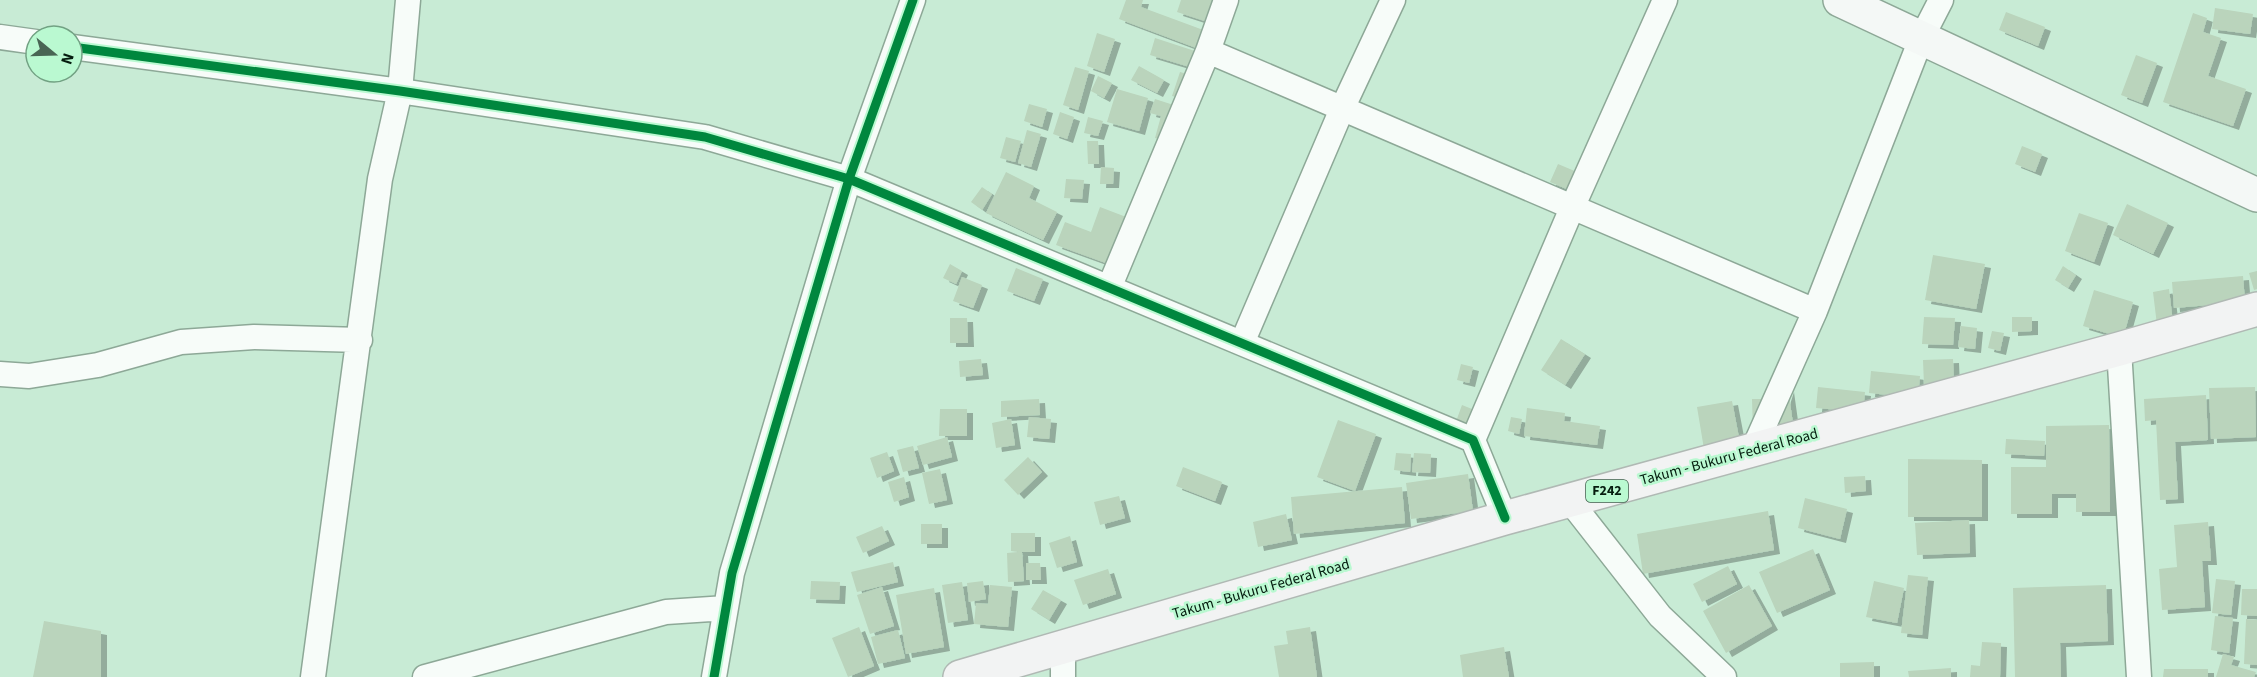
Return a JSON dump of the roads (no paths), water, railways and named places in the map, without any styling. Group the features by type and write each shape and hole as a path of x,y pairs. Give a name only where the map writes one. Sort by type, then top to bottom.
{"main road":[{"name":"Takum - Bukuru Federal Road","path":"960,677 1063,662 1505,518 2120,349 2257,309"}],"street":[{"path":"313,677 380,179 400,91 408,0"},
{"path":"714,677 732,573 849,179 913,0"},
{"path":"1109,288 1208,51 1226,0"},
{"path":"1242,343 1342,109 1393,0"},
{"path":"1473,440 1572,208 1665,0"},
{"path":"1840,0 2257,195"},
{"path":"1753,450 1815,311 1921,39 1941,0"},
{"path":"0,37 24,40"},
{"path":"84,49 400,91 705,137 849,179 1473,440 1505,518"},
{"path":"1208,51 1815,311"},
{"path":"0,374 29,376 98,365 181,342 254,337 360,340"},
{"path":"2120,349 2139,677"},
{"path":"1570,501 1660,616 1724,677"},
{"path":"425,677 666,612 726,608"}]}
